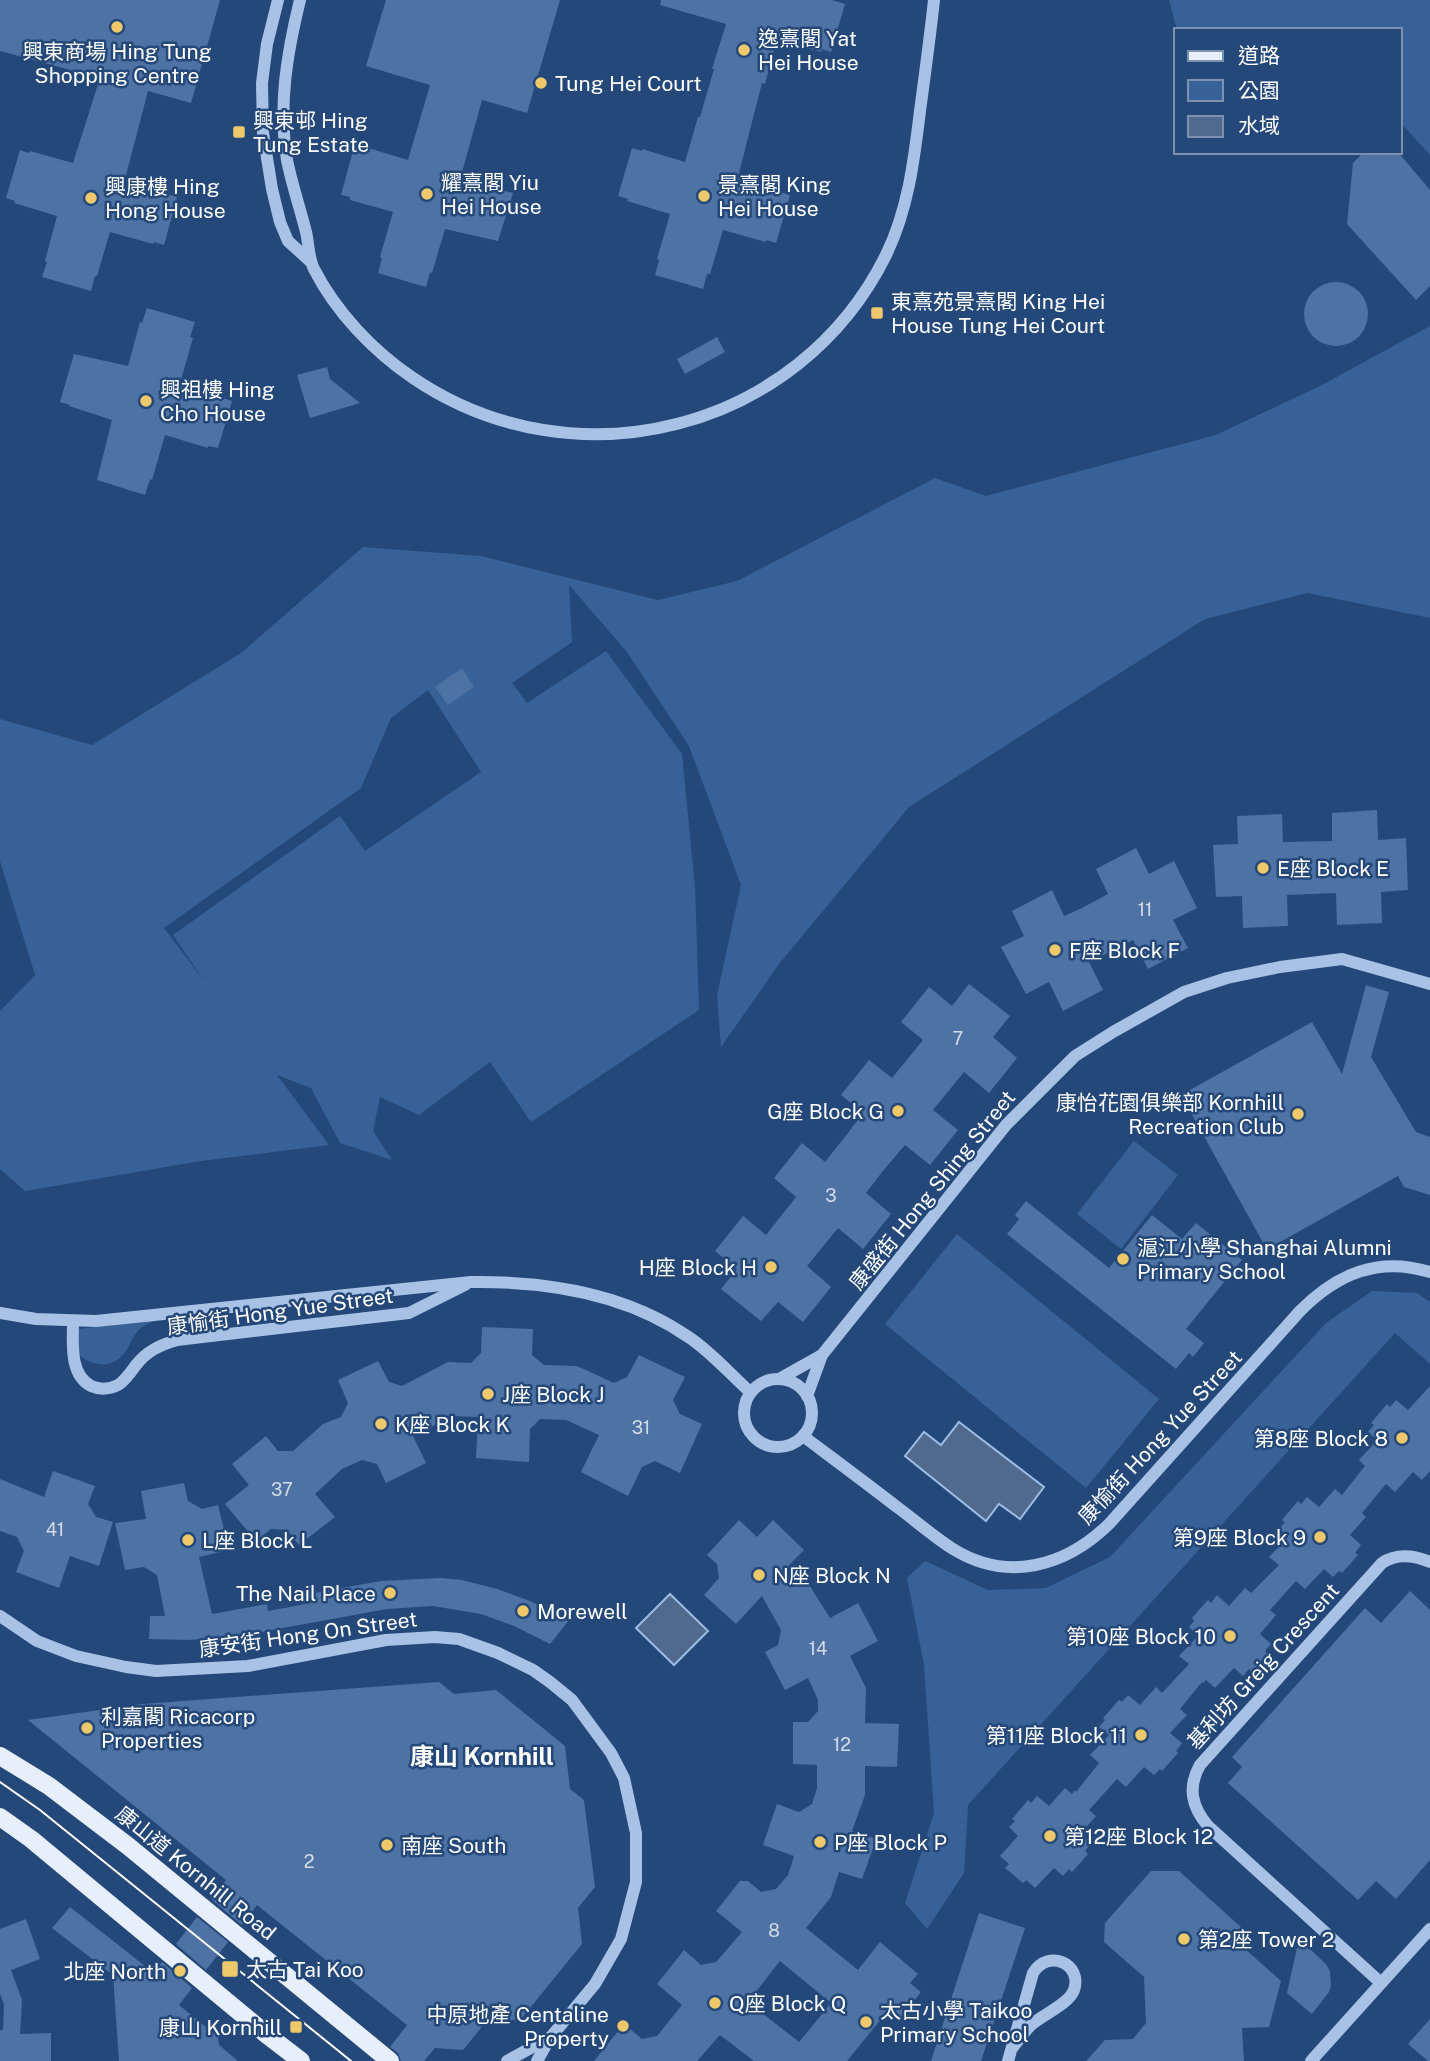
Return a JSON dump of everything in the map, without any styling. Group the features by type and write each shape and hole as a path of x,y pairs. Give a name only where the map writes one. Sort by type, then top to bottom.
{"main road":[{"name":"康山道 Kornhill Road","path":"0,1756 49,1786 128,1846 390,2061"},
{"path":"0,1817 31,1839 301,2061"}],"street":[{"path":"278,0 267,44 262,83 263,133 280,222 288,241 311,262"},
{"path":"300,0 286,70 284,125 291,181 307,233 311,262 325,289 373,346 441,396 512,424 556,432 610,435 662,428 712,415 756,393 797,365 849,314 876,274 896,231 910,185 934,0"},
{"name":"康盛街 Hong Shing Street","path":"822,1355 1006,1125 1075,1056 1113,1032 1184,992 1227,978 1280,967 1342,959 1430,984"},
{"name":"康愉街 Hong Yue Street","path":"803,1436 941,1541 966,1556 990,1564 1016,1567 1049,1562 1082,1547 1109,1524 1300,1311 1323,1290 1346,1276 1381,1267 1400,1266 1430,1272"},
{"name":"康愉街 Hong Yue Street","path":"73,1322 76,1370 84,1381 103,1389 117,1386 148,1353 166,1343 409,1313 471,1282"},
{"name":"康愉街 Hong Yue Street","path":"0,1313 36,1320 73,1322 471,1282 544,1285 598,1296 674,1328 691,1339 750,1392"},
{"path":"781,1378 822,1355"},
{"path":"807,1396 822,1355"},
{"path":"781,1378 801,1387 811,1406 812,1416 803,1436 783,1447 760,1443 745,1425 744,1402 750,1392 769,1379 781,1378"},
{"name":"基利坊 Greig Crescent","path":"1381,1983 1208,1826 1194,1805 1192,1782 1200,1765 1382,1563 1399,1556 1430,1562"},
{"name":"康安街 Hong On Street","path":"0,1616 37,1642 76,1656 156,1671 248,1666 386,1640 435,1637 459,1639 498,1653 551,1682 572,1700 611,1753 624,1778 636,1833 636,1882 621,1938 595,1984 550,2038 537,2061"},
{"path":"1311,2061 1430,1929"},
{"path":"1009,2061 1031,1977 1036,1968 1049,1960 1060,1961 1074,1976 1072,1994 1031,2025 1013,2047"},
{"name":"康安街 Hong On Street","path":"507,2061 550,2038"}],"green space":[{"path":"1169,0 1430,0 1430,155 1402,124 1402,28 1176,28"},
{"path":"1430,326 1430,618 1307,593 1205,619 909,807 779,964 721,1047 717,995 741,885 689,746 627,652 569,585 572,642 512,683 527,703 606,651 682,754 695,887 699,1010 531,1122 490,1062 419,1115 380,1097 373,1131 392,1160 340,1143 311,1088 277,1075 329,1145 201,1161 25,1191 0,1169 0,1011 35,975 0,861 0,719 92,745 241,653 363,547 481,556 658,600 737,581 935,478 986,496 1216,435 1320,386","holes":["428,690 481,772 365,851 340,816 173,935 205,982 164,928 361,788 391,718"]},
{"path":"1134,1141 1178,1175 1121,1249 1077,1214"},
{"path":"957,1234 1159,1399 1086,1488 885,1324"},
{"path":"1372,1291 1417,1293 1430,1302 1430,1364 1395,1333 968,1805 964,1873 927,1929 905,1903 934,1813 924,1665 907,1578 925,1561 988,1590 1046,1588 1110,1557 1326,1323"},
{"path":"162,1318 139,1329 121,1357 109,1364 96,1364 77,1353 72,1330"}],"water":[{"path":"959,1422 1044,1487 1020,1519 999,1504 986,1521 905,1456 924,1432 941,1445"},
{"path":"670,1594 708,1631 674,1665 636,1628"}],"building":[{"path":"0,0 220,0 191,103 148,91 125,179 169,192 168,194 177,197 164,245 110,232 91,291 42,277 57,216 6,198 20,150 73,163 100,78 0,51"},
{"path":"386,0 560,0 527,113 482,100 461,176 513,193 498,241 445,229 426,287 378,273 393,212 341,195 354,147 365,147 408,160 430,85 366,66"},
{"path":"661,0 832,0 845,4 831,52 822,49 821,52 777,39 765,84 762,83 738,177 790,195 776,243 723,230 703,289 655,275 670,214 618,196 632,148 685,162 726,24 660,5"},
{"path":"1362,154 1400,154 1430,190 1430,286 1416,300 1347,224 1353,163"},
{"path":"1336,282 1354,288 1362,296 1368,314 1362,332 1354,340 1336,346 1318,340 1310,332 1304,314 1310,296 1318,288"},
{"name":"興祖樓 Hing Cho House","path":"147,308 195,322 180,383 232,401 218,448 208,448 165,435 145,495 97,480 112,420 60,402 74,354 128,366 140,322 142,323"},
{"path":"717,337 725,352 685,374 677,359"},
{"path":"327,367 330,379 360,403 310,418 297,375"},
{"path":"462,668 474,687 448,705 435,687"},
{"path":"1377,810 1378,840 1406,838 1408,890 1381,892 1382,923 1337,925 1336,893 1287,895 1288,926 1243,928 1242,896 1216,897 1213,845 1238,844 1237,816 1282,814 1283,842 1332,841 1332,813"},
{"path":"1136,848 1149,874 1174,861 1197,908 1173,920 1188,948 1148,969 1133,940 1089,962 1103,990 1063,1011 1049,982 1026,994 1001,947 1024,936 1012,911 1052,890 1064,916 1080,909 1108,894 1096,869"},
{"path":"969,984 1010,1016 993,1037 1017,1058 989,1093 964,1072 933,1110 958,1130 930,1165 905,1145 882,1172 866,1193 891,1214 863,1249 838,1228 807,1266 831,1287 803,1322 778,1302 761,1321 721,1289 737,1269 715,1251 743,1216 766,1235 796,1197 774,1178 802,1143 825,1162 863,1113 841,1095 869,1060 892,1078 923,1040 901,1022 929,987 952,1006"},
{"name":"康怡花園俱樂部 Kornhill Recreation Club","path":"1366,985 1389,992 1371,1057 1416,1132 1430,1137 1430,1195 1404,1187 1398,1176 1273,1246 1265,1246 1181,1095 1312,1022 1342,1074"},
{"path":"1026,1201 1109,1268 1152,1215 1182,1239 1196,1223 1242,1260 1186,1329 1204,1343 1193,1357 1189,1353 1176,1369 1007,1234 1019,1219 1015,1215"},
{"path":"482,1327 533,1329 532,1355 544,1365 577,1366 614,1383 627,1377 639,1355 685,1377 673,1400 680,1414 702,1424 680,1473 655,1461 642,1467 628,1496 581,1472 599,1435 566,1420 540,1419 530,1429 529,1462 476,1458 478,1417 453,1416 413,1436 426,1463 386,1483 377,1464 362,1460 342,1469 315,1494 335,1517 299,1545 287,1530 271,1529 256,1541 225,1504 249,1485 232,1464 266,1436 278,1451 293,1451 323,1424 341,1417 348,1403 338,1380 378,1361 389,1382 402,1386 448,1362 471,1363 481,1353"},
{"path":"1430,1386 1430,1471 1422,1480 1413,1472 1395,1492 1386,1484 1362,1513 1366,1517 1350,1535 1361,1545 1355,1553 1358,1555 1342,1573 1339,1571 1333,1577 1324,1569 1305,1589 1296,1581 1270,1610 1276,1615 1260,1634 1271,1644 1265,1651 1268,1654 1252,1672 1249,1669 1243,1676 1234,1668 1215,1688 1206,1680 1202,1682 1180,1709 1187,1715 1170,1733 1182,1743 1176,1751 1178,1753 1162,1771 1160,1769 1154,1775 1144,1767 1126,1787 1117,1779 1089,1810 1096,1816 1080,1834 1091,1844 1085,1851 1088,1854 1072,1872 1069,1869 1063,1876 1054,1868 1035,1888 1026,1880 1023,1883 1005,1868 1009,1864 1000,1856 1018,1836 1009,1827 1015,1821 1012,1819 1028,1800 1031,1803 1037,1796 1049,1806 1065,1788 1072,1794 1075,1790 1076,1792 1099,1763 1090,1755 1109,1735 1099,1727 1105,1720 1103,1718 1119,1700 1122,1702 1128,1695 1140,1705 1156,1687 1162,1693 1189,1664 1179,1656 1198,1636 1189,1627 1194,1621 1192,1618 1208,1600 1211,1603 1217,1595 1229,1606 1245,1588 1251,1593 1279,1565 1269,1557 1288,1537 1279,1529 1285,1522 1282,1520 1298,1501 1301,1504 1307,1497 1319,1507 1335,1489 1342,1495 1365,1466 1359,1460 1377,1440 1368,1432 1374,1425 1371,1423 1387,1404 1390,1407 1396,1400 1408,1410"},
{"path":"53,1471 95,1486 88,1504 96,1517 113,1522 99,1566 70,1556 59,1588 16,1572 24,1551 17,1537 0,1531 0,1479 44,1497"},
{"path":"184,1483 188,1501 202,1509 218,1505 229,1550 199,1557 212,1614 267,1604 268,1611 311,1603 309,1594 381,1581 441,1578 497,1589 569,1620 550,1644 514,1626 481,1614 433,1606 387,1609 239,1636 188,1640 149,1639 150,1616 165,1616 157,1575 144,1567 125,1570 115,1523 146,1519 141,1491"},
{"path":"739,1520 757,1537 773,1520 804,1550 789,1565 806,1580 830,1618 858,1603 878,1641 850,1656 866,1688 865,1723 899,1724 897,1767 865,1766 865,1795 852,1831 877,1839 862,1879 839,1872 831,1897 806,1928 858,1970 880,1942 918,1974 910,1983 921,1992 901,2017 890,2008 847,2061 754,2061 720,2035 697,2061 594,2061 624,2024 642,2039 657,2036 682,2005 657,1984 684,1950 701,1965 716,1962 742,1932 716,1911 740,1881 748,1881 761,1892 776,1889 788,1875 794,1856 763,1845 777,1804 799,1812 812,1804 817,1788 817,1765 793,1764 793,1722 808,1722 818,1711 818,1700 808,1678 785,1690 765,1652 778,1645 781,1630 762,1596 736,1624 704,1595 719,1578 717,1564 707,1555","holes":["780,1961 831,2003 799,2042 748,2002"]},
{"path":"1410,1591 1430,1610 1430,1860 1396,1899 1376,1881 1358,1900 1228,1783 1242,1767 1232,1757 1365,1608 1381,1623"},
{"name":"南座 South","path":"439,1682 454,1694 496,1690 565,1746 570,1789 584,1800 595,1887 578,1908 582,1944 521,2019 485,2023 463,2050 435,2048 424,2061 401,2061 398,2053 390,2047 407,2025 257,1905 242,1925 211,1899 226,1880 28,1720 143,1704"},
{"path":"1151,1871 1179,1871 1243,1929 1244,1948 1281,1981 1269,2027 1242,2028 1244,2061 1086,2061 1105,2040 1133,2039 1146,2023 1144,1977 1104,1942 1105,1923"},
{"name":"北座 North","path":"70,1907 154,1973 162,1962 192,1988 179,2005 218,2037 219,2045 238,2061 119,2061 113,1975 52,1928"},
{"path":"979,1913 1025,1928 981,2061 931,2061"},
{"path":"197,1917 228,1942 206,1970 176,1944"},
{"path":"26,1919 40,1959 11,1970 22,2000 20,2034 51,2033 51,2061 0,2061 0,2030 3,2030 4,2004 0,1994 0,1929"},
{"path":"1299,1939 1330,1971 1329,1992 1312,2014 1287,1993"},
{"path":"1430,2019 1430,2061 1428,2061 1408,2044"}],"tram line":[{"path":"0,1782 40,1810 351,2061"}],"place":[{"name":"興東商場 Hing Tung Shopping Centre","path":"117,27"},
{"name":"逸熹閣 Yat Hei House","path":"744,50"},
{"name":"Tung Hei Court","path":"541,83"},
{"name":"興東邨 Hing Tung Estate","path":"239,132"},
{"name":"耀熹閣 Yiu Hei House","path":"427,194"},
{"name":"景熹閣 King Hei House","path":"704,196"},
{"name":"興康樓 Hing Hong House","path":"91,198"},
{"name":"東熹苑景熹閣 King Hei House Tung Hei Court","path":"877,313"},
{"name":"興祖樓 Hing Cho House","path":"146,401"},
{"name":"E座 Block E","path":"1263,868"},
{"name":"F座 Block F","path":"1055,950"},
{"name":"G座 Block G","path":"898,1111"},
{"name":"康怡花園俱樂部 Kornhill Recreation Club","path":"1298,1114"},
{"name":"滬江小學 Shanghai Alumni Primary School","path":"1123,1259"},
{"name":"H座 Block H","path":"771,1267"},
{"name":"J座 Block J","path":"488,1394"},
{"name":"K座 Block K","path":"381,1424"},
{"name":"第8座 Block 8","path":"1402,1438"},
{"name":"第9座 Block 9","path":"1320,1537"},
{"name":"L座 Block L","path":"188,1540"},
{"name":"N座 Block N","path":"759,1575"},
{"name":"The Nail Place","path":"390,1593"},
{"name":"Morewell","path":"523,1611"},
{"name":"第10座 Block 10","path":"1230,1636"},
{"name":"利嘉閣 Ricacorp Properties","path":"87,1728"},
{"name":"第11座 Block 11","path":"1141,1735"},
{"name":"第12座 Block 12","path":"1050,1836"},
{"name":"P座 Block P","path":"820,1842"},
{"name":"南座 South","path":"387,1845"},
{"name":"第2座 Tower 2","path":"1184,1939"},
{"name":"太古 Tai Koo","path":"230,1969"},
{"name":"北座 North","path":"180,1971"},
{"name":"Q座 Block Q","path":"715,2003"},
{"name":"太古小學 Taikoo Primary School","path":"866,2022"},
{"name":"中原地產 Centaline Property","path":"623,2026"},
{"name":"康山 Kornhill","path":"296,2027"}],"district":[{"name":"康山 Kornhill","path":"482,1756"}]}
